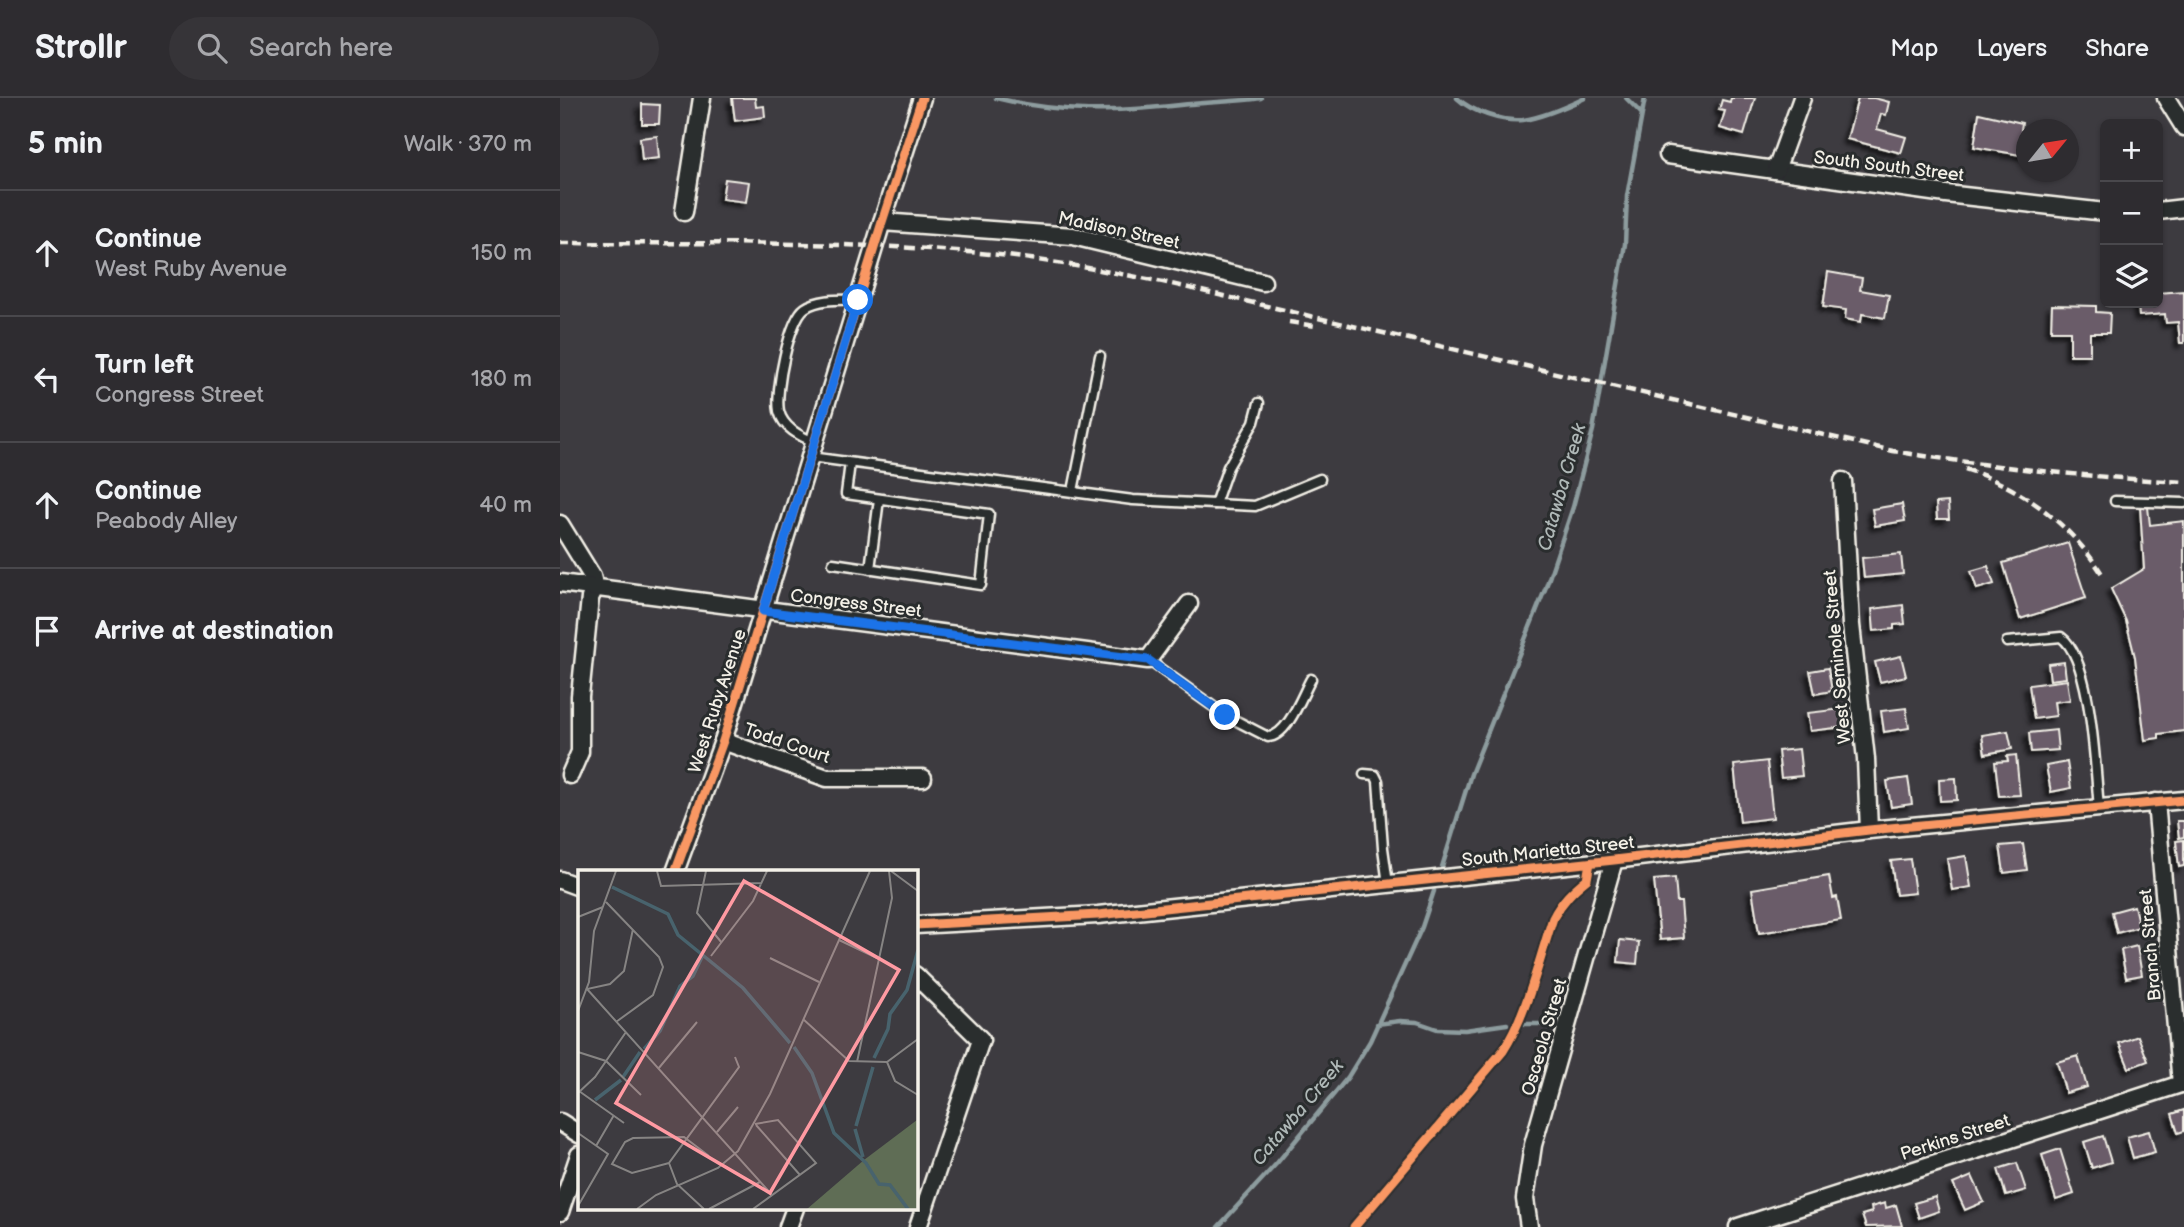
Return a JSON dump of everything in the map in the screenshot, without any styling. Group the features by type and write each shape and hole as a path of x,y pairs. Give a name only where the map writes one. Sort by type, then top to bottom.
{"street":[{"path":"684,212 702,98"},
{"name":"West Ruby Avenue","path":"676,870 723,741 922,98"},
{"path":"1776,170 1802,98"},
{"path":"2166,98 2184,127"},
{"name":"South South Street","path":"1668,155 1946,194 2100,211"},
{"path":"2163,210 2184,208"},
{"name":"Madison Street","path":"882,222 1073,236 1263,282"},
{"name":"West Seminole Street","path":"1843,481 1852,625 1866,759 1869,830"},
{"path":"560,524 592,576 595,588 590,598 580,696 580,752 570,775"},
{"name":"Congress Street","path":"560,583 1148,660"},
{"path":"1148,660 1189,604"},
{"name":"Todd Court","path":"723,741 827,778 923,778"},
{"name":"South Marietta Street","path":"917,925 1098,915 1869,830 2184,800"},
{"name":"Branch Street","path":"2156,802 2183,1084"},
{"name":"Osceola Street","path":"1529,1227 1525,1199 1533,1145 1614,860"},
{"path":"560,880 578,887"},
{"path":"917,977 981,1040 918,1227"},
{"name":"Perkins Street","path":"1738,1227 2183,1084"},
{"path":"560,1122 578,1133"},
{"path":"560,1212 578,1158"},
{"path":"788,1227 794,1210"}],"lane":[{"path":"858,300 832,300 804,309 798,316 789,338 779,394 779,411 785,422 812,450 850,463 1133,500 1255,506 1320,479"},
{"path":"1073,491 1100,356"},
{"path":"1215,504 1228,467 1254,422 1259,403"},
{"path":"833,563 981,585 989,514 846,494 850,463"},
{"path":"870,569 879,499"},
{"path":"2115,501 2184,503"},
{"path":"2007,642 2061,638 2076,656 2085,684 2099,808"},
{"path":"1148,660 1225,715 1273,738 1282,732 1311,679"},
{"path":"1364,774 1375,775 1378,781 1388,884"}],"building":[{"path":"732,98 755,98 756,107 764,106 765,117 735,121"},
{"path":"1731,98 1755,98 1744,135 1720,128 1725,111 1719,110 1722,100 1730,102"},
{"path":"1858,98 1889,102 1886,115 1881,114 1877,129 1906,137 1901,153 1847,139"},
{"path":"642,104 660,105 659,124 642,124"},
{"path":"1979,113 2016,122 2016,154 1974,147"},
{"path":"657,136 659,158 642,160 640,138"},
{"path":"725,179 749,182 746,202 722,199"},
{"path":"1828,272 1862,278 1860,290 1889,295 1885,318 1862,314 1861,322 1845,319 1846,310 1823,307"},
{"path":"2184,291 2184,343 2180,343 2178,322 2166,323 2165,314 2139,316 2138,308 2163,308 2163,293"},
{"path":"2052,305 2096,306 2096,312 2110,313 2109,333 2090,333 2090,355 2070,355 2070,331 2051,331"},
{"path":"1948,502 1949,519 1937,519 1936,503"},
{"path":"1902,504 1905,521 1875,526 1872,509"},
{"path":"2140,507 2148,507 2150,525 2184,521 2184,731 2159,734 2159,738 2145,740 2135,657 2126,621 2111,589 2144,569"},
{"path":"2068,543 2086,598 2020,619 2003,563"},
{"path":"1901,554 1903,574 1864,578 1862,558"},
{"path":"1988,566 1994,584 1977,589 1971,571"},
{"path":"1903,605 1905,624 1894,625 1894,629 1874,631 1872,609"},
{"path":"1901,656 1906,676 1880,682 1875,662"},
{"path":"2064,662 2066,678 2050,680 2048,664"},
{"path":"1828,668 1832,691 1815,694 1810,671"},
{"path":"2067,680 2070,700 2054,702 2056,716 2034,719 2029,685"},
{"path":"1906,708 1909,728 1884,732 1881,711"},
{"path":"1842,709 1844,727 1810,731 1807,713"},
{"path":"2056,730 2058,750 2031,752 2029,733"},
{"path":"2008,731 2012,749 1985,754 1982,735"},
{"path":"1799,749 1802,776 1781,778 1778,751"},
{"path":"2016,755 2020,795 1999,796 1995,762 2008,761 2007,756"},
{"path":"1767,761 1773,818 1740,822 1734,765"},
{"path":"2067,762 2071,788 2051,792 2046,766"},
{"path":"1908,778 1912,804 1891,807 1887,781"},
{"path":"1956,778 1957,800 1940,801 1939,779"},
{"path":"2177,821 2184,821 2184,837 2179,838"},
{"path":"2184,840 2184,866 2179,867 2176,841"},
{"path":"2023,844 2027,870 2004,873 2000,846"},
{"path":"1966,856 1971,887 1952,890 1947,859"},
{"path":"1910,859 1915,893 1896,895 1891,861"},
{"path":"1829,876 1833,898 1837,897 1841,920 1759,933 1752,889"},
{"path":"1675,878 1677,902 1681,902 1684,938 1660,940 1654,880"},
{"path":"2134,906 2139,927 2117,933 2112,912"},
{"path":"1620,940 1639,942 1637,964 1618,962"},
{"path":"2137,946 2142,975 2126,978 2121,950"},
{"path":"2138,1036 2148,1061 2129,1068 2119,1043"},
{"path":"2078,1056 2087,1087 2066,1093 2057,1062"},
{"path":"2184,1110 2184,1131 2178,1133 2172,1114"},
{"path":"2149,1131 2155,1152 2133,1158 2127,1137"},
{"path":"2103,1136 2111,1162 2092,1168 2084,1142"},
{"path":"2060,1149 2074,1194 2056,1200 2042,1155"},
{"path":"2017,1163 2026,1190 2006,1196 1998,1169"},
{"path":"1972,1176 1984,1202 1965,1210 1953,1184"},
{"path":"1935,1197 1939,1211 1919,1218 1914,1203"},
{"path":"1885,1203 1886,1208 1896,1205 1902,1226 1866,1227 1862,1215 1872,1212 1871,1207"}],"waterway":[{"path":"996,98 1043,107 1088,110 1133,109 1261,98"},
{"path":"1457,98 1479,112 1515,120 1547,114 1585,98"},
{"path":"1626,98 1641,113"},
{"name":"Catawba Creek","path":"1442,867 1471,774 1546,587 1573,507 1593,430 1625,244 1627,196 1645,98"},
{"name":"Catawba Creek","path":"1218,1227 1277,1163 1348,1077 1370,1041 1422,927 1434,891"},
{"path":"1377,1024 1417,1022 1437,1029 1465,1030 1507,1024"},
{"path":"1525,1024 1559,1028"}],"railway":[{"path":"560,243 829,245 937,250 1033,259 1163,282 1893,451 2038,471 2184,482"},
{"path":"1289,322 1316,326"},
{"path":"1965,469 2006,486 2044,510 2077,541 2104,577"}],"cycle path":[{"path":"676,870 723,741 922,98"},
{"path":"917,925 1098,915 1869,830 2184,800"},
{"path":"1354,1227 1503,1051 1526,1004 1553,918 1560,906 1587,879 1590,863"}],"route":[{"path":"858,300 763,611 1148,660 1225,715"}]}
